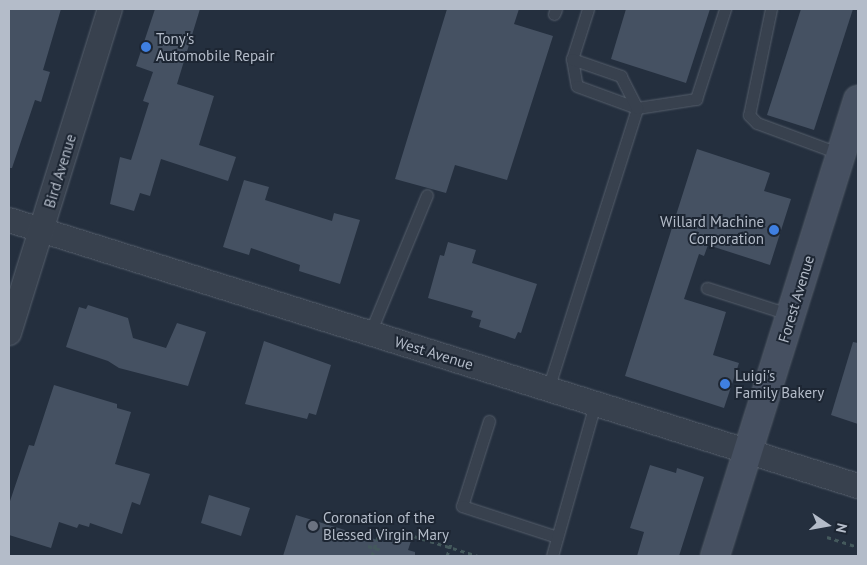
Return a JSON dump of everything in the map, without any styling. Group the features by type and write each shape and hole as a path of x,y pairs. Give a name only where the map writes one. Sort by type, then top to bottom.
{"street":[{"name":"Bird Avenue","path":"9,333 110,9"},
{"name":"Forest Avenue","path":"715,556 858,100"},
{"name":"West Avenue","path":"9,220 858,486"}],"lane":[{"path":"588,9 572,59 577,86 637,108 696,99 725,9"},
{"path":"771,9 749,115 757,122 841,154"},
{"path":"548,389 637,108 621,76 572,59"},
{"path":"370,333 427,195"},
{"path":"707,288 791,315"},
{"path":"552,556 595,404"},
{"path":"489,420 462,506 558,537"}],"path":[{"path":"372,556 380,529"},
{"path":"408,534 478,556"},
{"path":"827,537 858,547"},
{"path":"447,556 452,541"},
{"path":"368,546 381,550"}],"building":[{"path":"9,9 61,9 43,70 50,72 41,102 35,100 12,168 9,168"},
{"path":"155,9 200,9 177,84 214,96 199,145 236,157 228,181 161,159 150,196 140,193 134,211 110,204 120,157 131,160 149,103 143,101 153,72 136,66"},
{"path":"447,9 519,9 514,24 553,36 507,180 455,165 446,193 395,179"},
{"path":"626,9 710,9 686,83 611,59"},
{"path":"801,9 853,9 814,130 767,115"},
{"path":"697,149 770,173 764,191 791,199 770,265 708,245 704,256 699,254 684,299 726,312 713,355 739,363 724,408 625,376"},
{"path":"244,180 269,187 265,200 332,221 334,213 360,220 340,284 299,271 300,265 251,248 249,255 223,247"},
{"path":"448,242 476,250 472,263 537,284 521,333 518,332 515,339 479,327 481,320 471,317 473,311 428,298 440,255 444,256"},
{"path":"88,305 128,318 133,338 166,348 177,323 206,332 188,386 119,368 108,361 66,347 79,307 86,309"},
{"path":"264,341 331,365 316,415 309,413 307,419 245,404"},
{"path":"853,342 858,343 858,424 831,415"},
{"path":"54,385 117,404 117,408 131,412 115,464 150,474 140,505 132,502 122,534 90,523 89,527 79,524 77,528 59,522 51,548 9,535 9,504 29,445 34,446"},
{"path":"650,465 676,473 677,468 704,477 679,556 637,556 644,532 630,528"},
{"path":"209,495 250,508 241,536 201,523"},
{"name":"Coronation of the Blessed Virgin Mary","path":"296,515 384,542 388,530 412,538 408,550 415,552 415,556 283,556"}],"place":[{"name":"Tony's Automobile Repair","path":"146,47"},
{"name":"Willard Machine Corporation","path":"774,230"},
{"name":"Luigi's Family Bakery","path":"725,384"},
{"name":"Coronation of the Blessed Virgin Mary","path":"313,526"}]}
